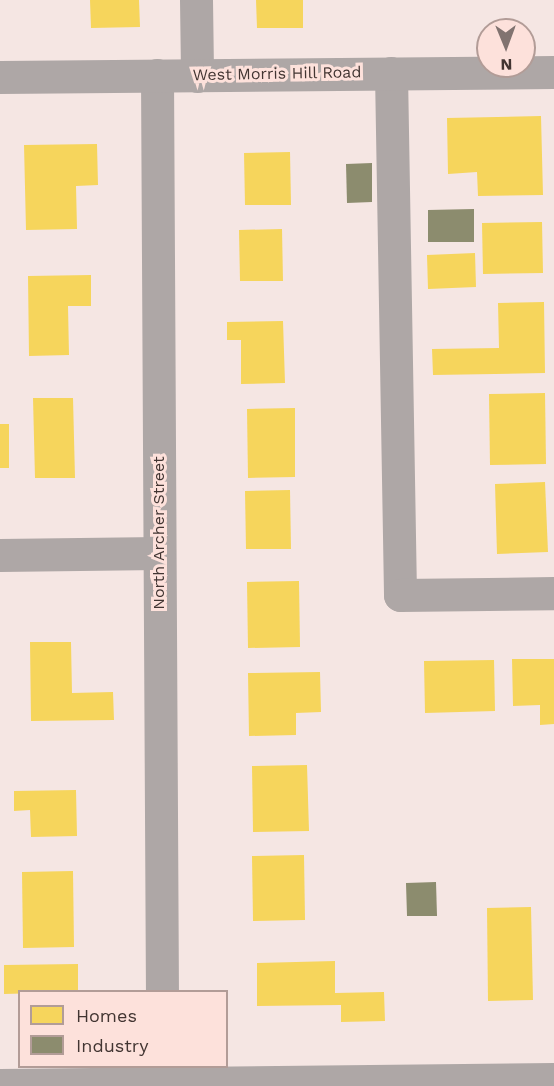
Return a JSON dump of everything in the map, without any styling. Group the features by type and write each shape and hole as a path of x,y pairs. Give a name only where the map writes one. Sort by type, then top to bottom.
{"street":[{"path":"196,0 197,76"},
{"name":"West Morris Hill Road","path":"0,77 554,72"},
{"path":"391,73 400,595 554,593"},
{"name":"North Archer Street","path":"157,75 162,990"},
{"path":"0,555 159,553"},
{"path":"0,1085 163,1079 554,1079"}],"building: Homes":[{"path":"90,0 139,0 140,27 91,28"},
{"path":"256,0 303,0 303,28 257,28"},
{"path":"541,116 543,195 478,196 477,172 448,174 447,118"},
{"path":"97,144 98,185 76,186 77,229 26,230 24,145"},
{"path":"290,152 291,205 245,205 244,153"},
{"path":"542,222 543,273 483,274 482,223"},
{"path":"282,229 283,281 240,281 239,230"},
{"path":"475,253 476,287 428,289 427,255"},
{"path":"91,275 91,306 68,306 69,355 29,356 28,276"},
{"path":"544,302 545,373 433,375 432,349 499,348 498,303"},
{"path":"283,321 285,383 241,384 241,340 227,340 227,322"},
{"path":"545,393 546,464 490,465 489,394"},
{"path":"33,398 73,398 75,478 35,478"},
{"path":"295,408 295,477 248,478 247,409"},
{"path":"0,424 9,424 9,468 0,468"},
{"path":"545,482 548,552 497,554 495,484"},
{"path":"290,490 291,549 246,549 245,491"},
{"path":"299,581 300,647 248,648 247,582"},
{"path":"30,642 71,642 72,693 113,692 114,720 31,721"},
{"path":"512,659 554,659 554,724 540,725 540,705 513,706"},
{"path":"494,660 495,711 425,713 424,661"},
{"path":"320,672 321,712 296,713 296,735 249,736 248,673"},
{"path":"307,765 309,831 253,832 252,766"},
{"path":"76,790 77,836 31,837 30,810 14,811 14,791"},
{"path":"304,855 305,920 253,921 252,856"},
{"path":"73,871 74,947 23,948 22,872"},
{"path":"531,907 533,1000 488,1001 487,908"},
{"path":"335,961 335,993 384,992 385,1021 341,1022 341,1005 257,1006 257,963"},
{"path":"78,964 78,990 18,990 18,994 4,994 4,965"}],"building: Industry":[{"path":"372,163 372,202 347,203 346,164"},
{"path":"474,209 474,242 428,242 428,210"},
{"path":"436,882 437,916 407,916 406,883"}]}
